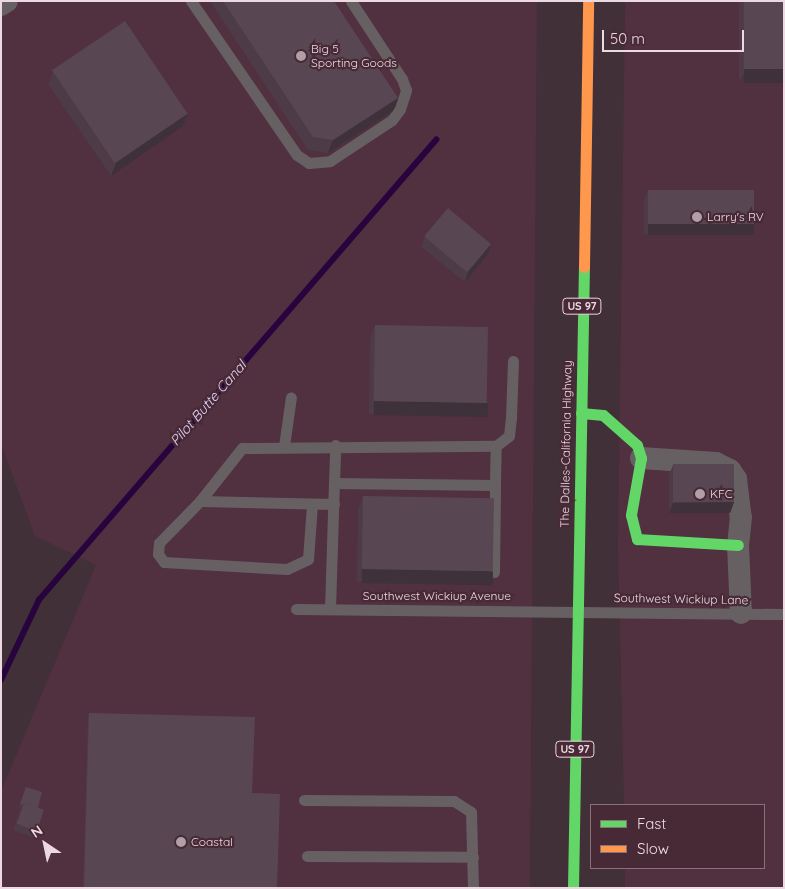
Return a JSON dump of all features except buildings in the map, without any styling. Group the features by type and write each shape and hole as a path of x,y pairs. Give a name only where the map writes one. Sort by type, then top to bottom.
{"main road":[{"name":"The Dalles-California Highway","path":"572,888 588,1"},
{"path":"580,412 603,415 637,445 641,458 631,515 637,539 738,545"}],"street":[{"path":"1,5 7,1"},
{"path":"641,458 716,463 730,470 736,479 739,494 738,545 741,614"}],"lane":[{"path":"190,1 297,155 309,163 330,162 392,120 400,109 406,90 402,79 351,1"},
{"path":"312,504 308,560 288,569 164,562 158,554 159,542 203,498 242,448 335,445 496,446 509,436 513,361"},
{"path":"284,446 290,397"},
{"path":"330,609 335,445"},
{"path":"494,572 496,446"},
{"path":"334,483 496,485"},
{"path":"203,498 200,501 334,504"},
{"name":"Southwest Wickiup Avenue","path":"296,609 577,611"},
{"name":"Southwest Wickiup Lane","path":"577,611 784,614"},
{"path":"304,800 454,802 471,812 474,857 473,888"},
{"path":"307,856 474,857"}],"shaded area":[{"path":"1,1 537,1 530,888 1,888 1,791 96,565 35,536 1,444"},
{"path":"625,1 784,1 784,888 625,888 625,869 765,869 765,804 624,804 618,545"}],"waterway":[{"name":"Pilot Butte Canal","path":"1,680 39,600 436,140"}],"traffic: fast":[{"path":"573,888 584,267"},
{"path":"581,413 603,415 637,445 641,458 631,515 637,539 738,545"}],"traffic: slow":[{"path":"584,267 588,1"}],"place":[{"name":"Big 5 Sporting Goods","path":"301,56"},
{"name":"Larry's RV","path":"697,217"},
{"name":"KFC","path":"700,494"},
{"name":"Coastal","path":"181,842"}]}
